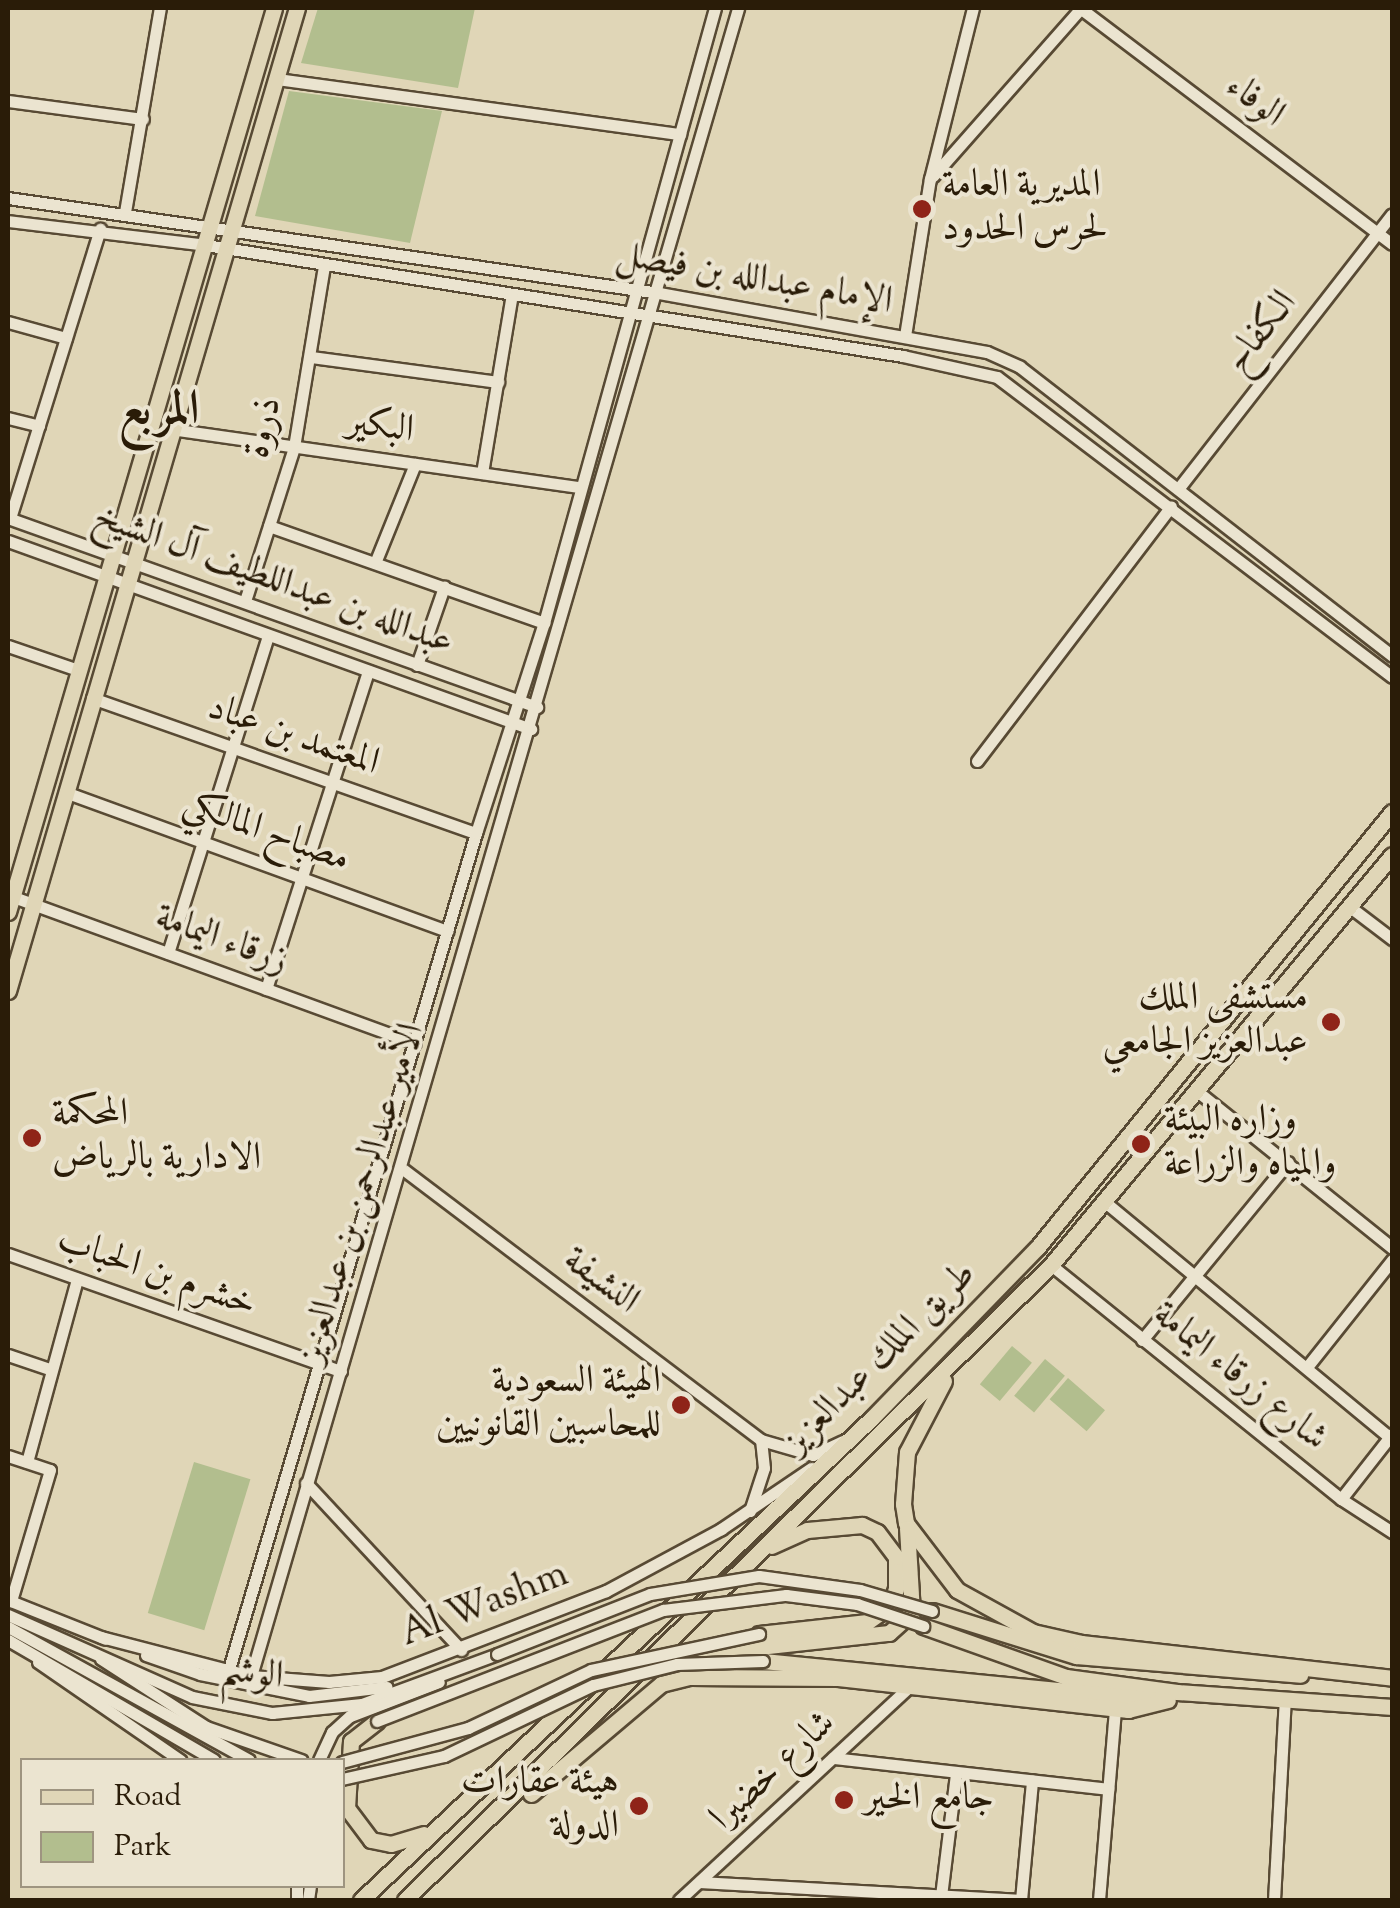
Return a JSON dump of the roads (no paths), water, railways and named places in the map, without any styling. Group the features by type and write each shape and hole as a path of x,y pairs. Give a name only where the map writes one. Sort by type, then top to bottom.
{"main road":[{"path":"9,901 274,8"},
{"path":"8,991 131,559 297,8"},
{"name":"طريق الملك عبدالعزيز","path":"361,1900 850,1438 1053,1230 1392,812"},
{"name":"طريق الملك عبدالعزيز","path":"405,1900 490,1822 1051,1264 1392,856"},
{"path":"677,1664 722,1651 889,1633 912,1612 906,1523 907,1452 965,1352"},
{"path":"906,1523 957,1590 1033,1632 1139,1651 1392,1679"},
{"path":"759,1634 868,1622 890,1606 898,1574 888,1544 862,1525 807,1530 762,1550"},
{"path":"932,1611 1043,1649 1200,1670 1392,1679"},
{"path":"923,1626 1066,1677 1392,1707"},
{"path":"762,1661 1168,1700"},
{"path":"490,1822 660,1684 749,1675 1115,1709 1217,1693"},
{"path":"345,1777 351,1742 377,1721"},
{"path":"345,1800 360,1832 391,1844 415,1840 458,1808"}],"street":[{"path":"125,212 160,8"},
{"path":"518,700 544,623 715,8"},
{"path":"536,706 659,294 738,8"},
{"path":"905,336 930,179 973,8"},
{"path":"930,179 1080,8"},
{"name":"الوفاء","path":"1080,8 1392,244"},
{"path":"277,78 680,134"},
{"path":"8,100 143,119"},
{"name":"الإمام عبدالله بن فيصل","path":"8,198 208,224 637,290 987,352 1020,367 1392,656"},
{"name":"الكفاح","path":"1178,490 1392,214"},
{"name":"الإمام عبدالله بن فيصل","path":"8,220 206,245 997,376 1392,677"},
{"path":"9,518 100,229"},
{"path":"405,255 416,268 405,277"},
{"path":"456,285 443,273 457,263"},
{"name":"ذروة","path":"245,601 294,447 324,265"},
{"path":"482,473 512,294"},
{"path":"8,322 66,338"},
{"path":"311,357 498,382"},
{"path":"8,418 39,426"},
{"name":"البكير","path":"172,430 580,487"},
{"path":"375,562 415,464"},
{"path":"976,762 1171,506"},
{"name":"عبدالله بن عبداللطيف آل الشيخ","path":"9,518 536,706"},
{"path":"269,526 544,623"},
{"name":"عبدالله بن عبداللطيف آل الشيخ","path":"8,542 531,728"},
{"path":"418,665 444,587"},
{"path":"168,953 268,635"},
{"path":"8,646 78,670"},
{"path":"266,988 368,671"},
{"name":"المعتمد بن عباد","path":"92,698 476,833"},
{"name":"الأمير عبدالرحمن بن عبدالعزيز","path":"228,1669 518,700"},
{"name":"الأمير عبدالرحمن بن عبدالعزيز","path":"251,1676 340,1370 404,1170 536,706"},
{"name":"مصباح المالكي","path":"65,792 447,931"},
{"name":"زرقاء اليمامة","path":"9,901 32,904 414,1042"},
{"path":"1350,906 1392,939"},
{"path":"1197,1092 1392,1248"},
{"path":"1142,1340 1288,1162"},
{"name":"النشيفة","path":"404,1170 761,1440"},
{"path":"1104,1202 1391,1436 1342,1499"},
{"name":"خشرم بن الحباب","path":"8,1254 340,1370"},
{"path":"1306,1367 1392,1260"},
{"name":"شارع زرقاء اليمامة","path":"1051,1264 1342,1499 1392,1532"},
{"path":"27,1462 78,1279"},
{"path":"8,1355 52,1370"},
{"path":"750,1511 764,1468 761,1440 813,1455 850,1438"},
{"name":"Al Washm","path":"101,1637 251,1676 329,1682 382,1677 461,1650 606,1591 750,1511 850,1438"},
{"path":"8,1456 50,1470 9,1601"},
{"path":"306,1483 461,1650"},
{"path":"276,1509 298,1516"},
{"path":"320,1758 332,1732 350,1716 650,1594 759,1576 860,1590 932,1611"},
{"path":"377,1721 663,1610 786,1595 858,1604 923,1626"},
{"name":"الوشم","path":"9,1601 200,1674"},
{"name":"الوشم","path":"8,1615 84,1645 192,1697 272,1713 362,1704 497,1654"},
{"name":"الوشم","path":"8,1627 86,1666 199,1738 244,1758"},
{"path":"345,1761 468,1728 591,1670 759,1634"},
{"path":"8,1643 106,1692 211,1758"},
{"path":"8,1643 177,1758"},
{"path":"84,1645 206,1727 294,1758"},
{"name":"Al Washm","path":"200,1674 310,1696 346,1695 497,1654"},
{"path":"345,1780 444,1756 593,1685 677,1664 762,1661"},
{"name":"شارع خضيرا","path":"679,1900 908,1688"},
{"path":"1274,1900 1285,1698"},
{"path":"1099,1900 1115,1709"},
{"path":"833,1758 1108,1790"},
{"path":"940,1896 956,1774"},
{"path":"700,1882 1022,1900 1032,1781"}],"place":[{"name":"المديرية العامة لحرس الحدود","path":"922,209"},
{"name":"مستشفى الملك عبدالعزيز الجامعي","path":"1331,1022"},
{"name":"المحكمة الادارية بالرياض","path":"32,1138"},
{"name":"وزاره البيئة والمياه والزراعة","path":"1141,1144"},
{"name":"الهيئة السعودية للمحاسبين القانونيين","path":"681,1405"},
{"name":"جامع الخير","path":"844,1800"},
{"name":"هيئة عقارات الدولة","path":"639,1806"}],"district":[{"name":"المربع","path":"159,412"}]}
